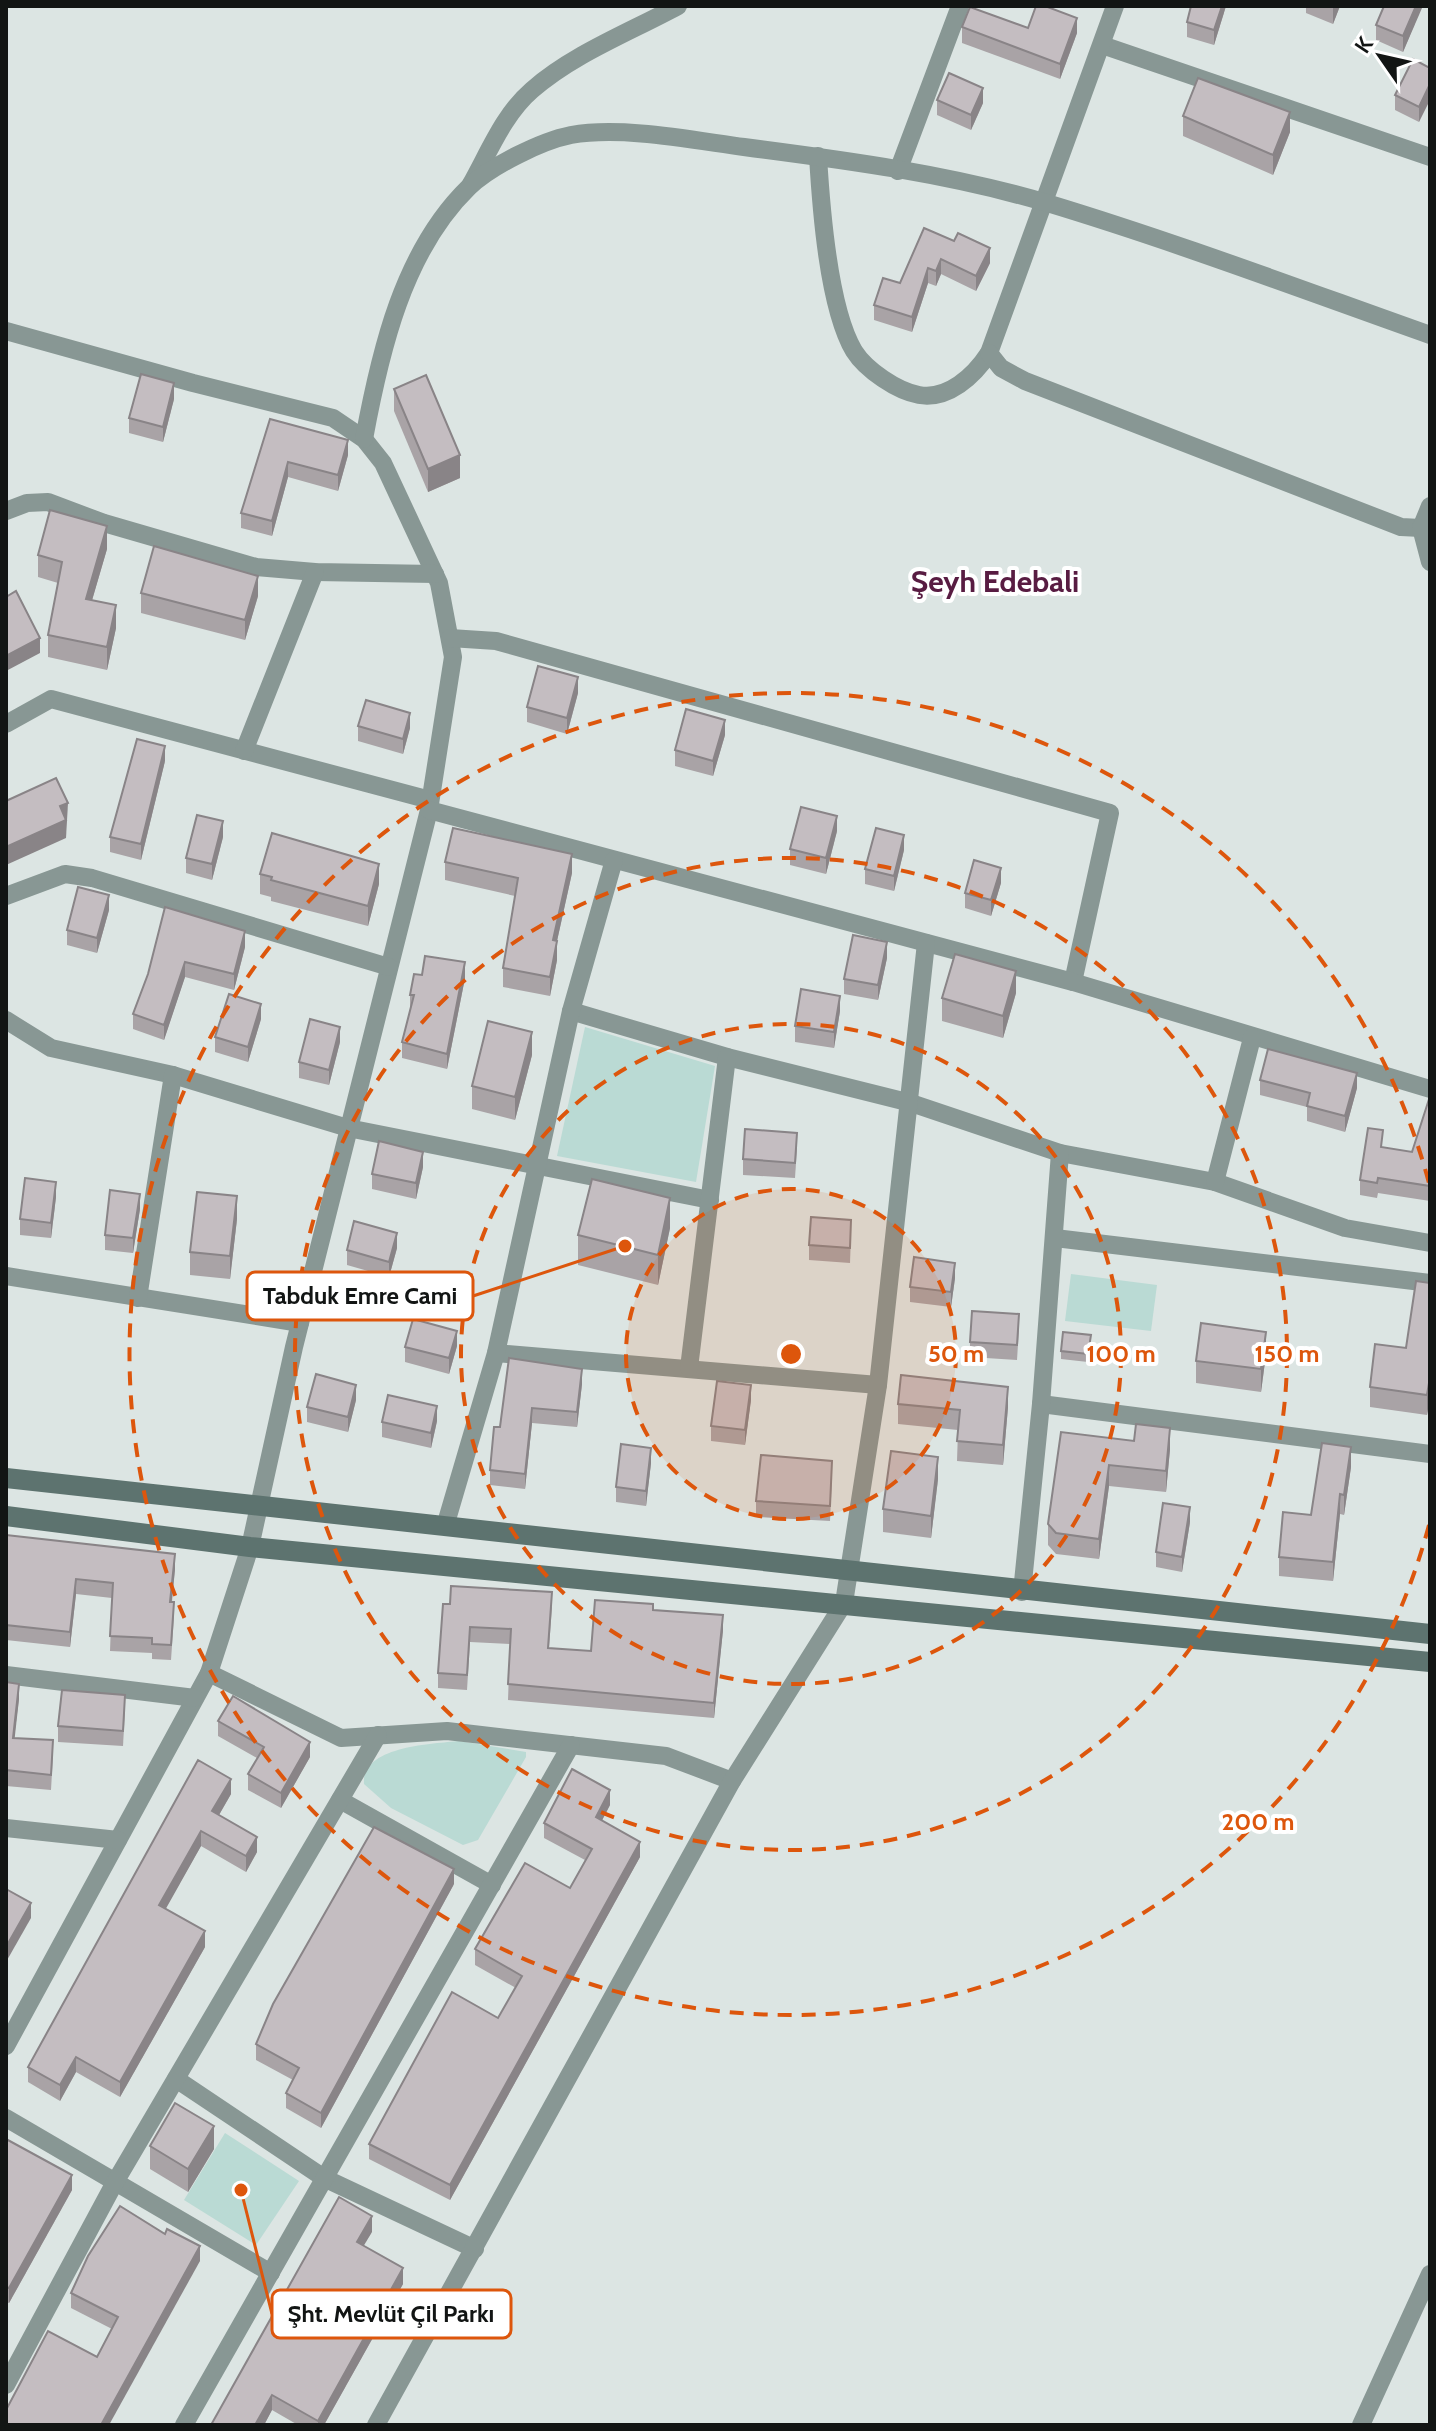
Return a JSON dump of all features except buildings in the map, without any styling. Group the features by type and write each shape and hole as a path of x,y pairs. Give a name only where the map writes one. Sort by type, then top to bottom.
{"street":[{"path":"364,439 378,364 404,290 436,228 470,186 508,117 532,90 570,64 678,6"},
{"path":"898,171 960,6"},
{"path":"818,156 823,232 841,315 854,351 878,376 910,393 929,397 948,392 981,366 989,353 1115,6"},
{"path":"1102,45 1430,157"},
{"path":"470,186 517,156 572,135 610,133 818,156 1044,202 1430,335"},
{"path":"6,331 333,418 364,439 383,463 435,574 453,657 430,805 300,1323 257,1503 250,1547 209,1673 6,2046"},
{"path":"989,353 1001,368 1025,381 1388,522 1421,528"},
{"path":"6,511 27,503 48,502 104,523 256,567 315,572 435,574"},
{"path":"1430,506 1421,528 1430,562"},
{"path":"244,751 315,572"},
{"path":"450,638 496,641 1110,813 1073,982"},
{"path":"6,724 51,699 244,751 614,860 1073,982 1430,1089"},
{"path":"446,1523 496,1353 571,1011 614,860"},
{"path":"6,896 65,874 92,878 389,967"},
{"path":"376,2425 732,1781 844,1603 878,1385 926,943"},
{"path":"571,1011 727,1057 911,1103 1060,1153 1215,1182 1345,1228 1430,1243"},
{"path":"6,1020 51,1048 173,1075 348,1128 710,1200"},
{"path":"1215,1182 1252,1038"},
{"path":"689,1368 727,1057"},
{"path":"138,1298 173,1075"},
{"path":"1022,1592 1041,1404 1060,1153"},
{"path":"1055,1238 1430,1283"},
{"path":"6,1276 300,1323"},
{"path":"496,1353 878,1385"},
{"path":"1041,1404 1430,1454"},
{"path":"6,1478 446,1523 848,1568 1022,1592 1430,1634"},
{"path":"6,1516 250,1547 1430,1662"},
{"path":"209,1673 341,1738 447,1731 666,1756 732,1781"},
{"path":"6,1675 195,1698"},
{"path":"6,2385 114,2184 378,1735"},
{"path":"184,2425 571,1745"},
{"path":"340,1800 492,1885"},
{"path":"6,1828 118,1840"},
{"path":"176,2079 324,2178 475,2249"},
{"path":"6,2118 114,2184 271,2273"},
{"path":"1361,2425 1430,2274"}],"green space":[{"path":"585,1027 715,1066 696,1182 557,1156"},
{"path":"1071,1274 1157,1285 1151,1331 1065,1321"},
{"path":"459,1741 526,1752 478,1840 463,1845 391,1808 364,1784 366,1771 386,1754 416,1746"},
{"path":"225,2133 299,2181 256,2245 184,2200"}],"place":[{"name":"Tabduk Emre Cami","path":"625,1246"},
{"name":"Şht. Mevlüt Çil Parkı","path":"241,2190"}],"district":[{"name":"Şeyh Edebali","path":"995,582"}]}
